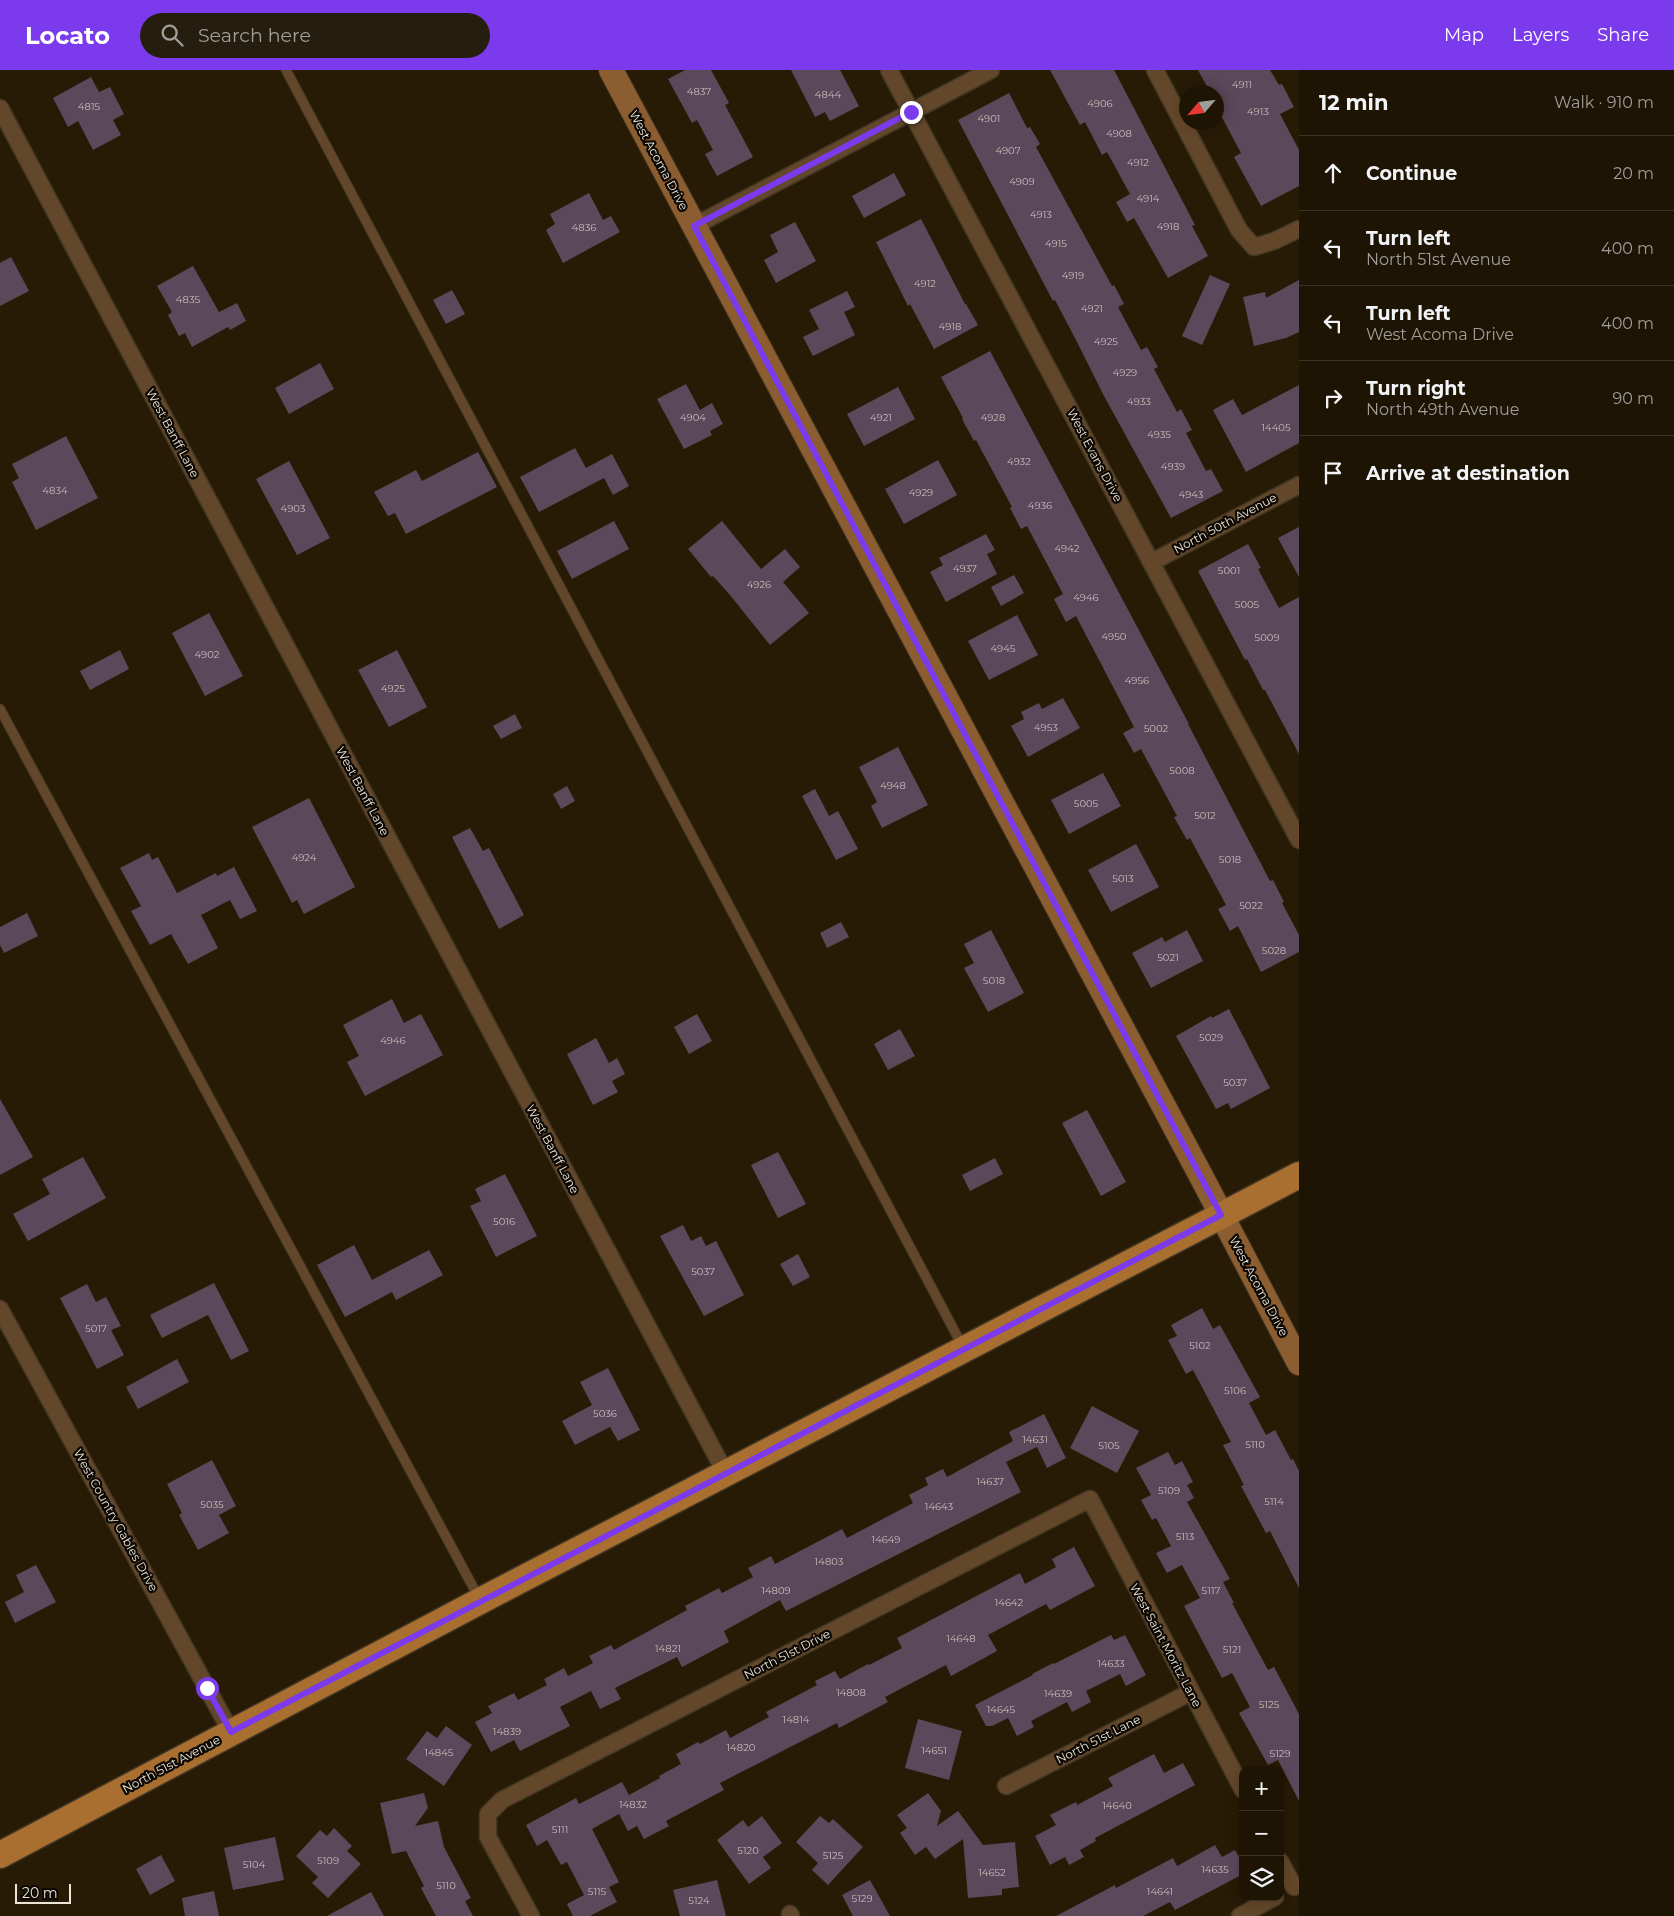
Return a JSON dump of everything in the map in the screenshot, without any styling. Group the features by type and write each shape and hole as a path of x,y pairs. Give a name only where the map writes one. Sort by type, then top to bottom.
{"main road":[{"name":"North 51st Avenue","path":"0,1855 480,1601 1299,1175"}],"street":[{"name":"West Acoma Drive","path":"611,70 1299,1363"},
{"name":"West Evans Drive","path":"889,70 1299,840"},
{"path":"694,226 991,70"},
{"path":"1155,70 1239,230 1254,247 1274,242 1299,229"},
{"name":"West Banff Lane","path":"0,108 726,1474"},
{"name":"North 50th Avenue","path":"1152,562 1299,485"},
{"name":"West Country Gables Drive","path":"0,1309 231,1732"},
{"name":"West Saint Moritz Lane","path":"1090,1499 1239,1782"},
{"name":"North 51st Drive","path":"531,1916 488,1837 488,1814 502,1800 1090,1499"},
{"name":"North 51st Lane","path":"1006,1786 1191,1692"},
{"path":"1284,1871 1291,1888"},
{"path":"1240,1916 1268,1901"}],"lane":[{"path":"286,70 964,1349"},
{"path":"0,709 480,1601"}],"building":[{"path":"685,70 711,70 729,103 725,105 753,157 717,176 705,154 713,150 697,120 692,123 668,79"},
{"path":"791,70 840,70 859,106 830,121 825,112 815,117"},
{"path":"1050,70 1114,70 1195,225 1192,226 1208,256 1168,278 1134,218 1127,222 1116,202 1130,194 1107,152 1102,155 1085,122 1080,125"},
{"path":"1198,70 1270,70 1279,85 1282,84 1294,107 1280,114 1299,150 1299,186 1261,206 1234,157 1241,153 1224,121 1224,85 1206,85"},
{"path":"91,77 99,92 110,87 124,114 113,120 121,135 93,150 78,121 68,127 53,98"},
{"path":"1009,93 1027,128 1030,127 1040,144 1036,147 1112,286 1114,285 1124,304 1118,307 1141,350 1147,347 1158,367 1154,369 1177,412 1181,409 1192,430 1186,433 1206,471 1211,469 1223,491 1171,518 1104,396 1055,300 1053,301 958,120"},
{"path":"894,173 906,195 864,218 852,196"},
{"path":"589,193 603,220 611,216 620,232 563,263 546,230 555,224 550,214"},
{"path":"921,219 965,304 978,325 934,349 910,304 908,306 876,242"},
{"path":"795,222 816,261 776,283 764,260 778,252 770,235"},
{"path":"11,257 29,291 0,306 0,263"},
{"path":"193,266 219,312 237,303 246,321 230,330 228,327 192,347 185,333 179,336 168,315 172,312 157,286"},
{"path":"1210,275 1230,284 1202,345 1182,336"},
{"path":"1299,280 1299,332 1286,338 1254,346 1243,297 1265,292 1266,298"},
{"path":"452,290 465,314 446,324 433,300"},
{"path":"847,291 855,307 844,312 855,335 813,356 803,337 819,329 809,310"},
{"path":"990,351 1189,724 1270,881 1273,880 1284,902 1282,903 1299,935 1299,952 1261,972 1238,926 1230,931 1218,909 1226,905 1190,838 1187,840 1174,817 1177,816 1141,749 1134,753 1123,733 1134,727 1076,616 1066,622 1054,599 1063,594 1027,526 1021,529 1010,508 1012,507 976,440 974,441 941,377"},
{"path":"320,363 334,389 289,414 275,388"},
{"path":"686,384 700,410 712,403 723,424 710,431 712,435 684,449 657,399"},
{"path":"1299,385 1299,443 1246,472 1213,410 1233,399 1242,415"},
{"path":"898,387 915,419 864,446 847,414"},
{"path":"66,436 98,498 36,530 12,482 19,478 12,464"},
{"path":"575,448 586,468 612,454 629,486 613,495 604,478 539,512 520,477"},
{"path":"478,452 497,487 406,534 395,513 388,516 374,492 416,470 422,481"},
{"path":"938,460 957,495 904,524 885,489"},
{"path":"289,461 330,538 297,555 256,479"},
{"path":"614,521 629,549 572,579 557,551"},
{"path":"722,521 761,569 785,549 800,567 783,582 809,613 770,645 730,595 713,576 711,577 688,549"},
{"path":"1299,527 1299,577 1278,538"},
{"path":"986,534 995,550 987,554 997,574 946,602 930,572 943,565 939,558"},
{"path":"1248,544 1261,568 1258,569 1279,608 1299,597 1299,754 1265,690 1263,690 1247,659 1245,660 1198,571"},
{"path":"1014,575 1024,593 1001,606 991,587"},
{"path":"209,613 243,676 205,696 172,633"},
{"path":"1017,615 1038,655 989,680 968,641"},
{"path":"120,650 129,669 90,690 80,671"},
{"path":"397,650 427,707 389,727 358,670"},
{"path":"1063,698 1080,728 1028,757 1011,726 1024,719 1021,712 1039,703 1042,709"},
{"path":"515,714 522,728 501,739 493,726"},
{"path":"898,747 928,805 882,828 871,806 877,802 859,767"},
{"path":"1103,773 1121,806 1069,834 1051,800"},
{"path":"567,786 575,801 561,809 553,794"},
{"path":"815,789 829,816 838,811 858,849 836,860 802,796"},
{"path":"309,798 355,887 304,914 297,900 292,903 252,827"},
{"path":"470,828 483,851 489,848 524,915 499,929 452,837"},
{"path":"1136,844 1159,887 1111,912 1088,870"},
{"path":"149,853 152,860 158,857 177,893 216,873 217,876 234,867 257,911 240,919 230,900 201,915 218,948 188,964 171,934 150,945 131,911 141,906 120,868"},
{"path":"27,913 38,936 4,953 0,945 0,927"},
{"path":"841,922 849,937 827,948 820,933"},
{"path":"991,930 1024,993 988,1012 964,968 974,963 964,944"},
{"path":"1187,930 1203,961 1151,988 1132,953 1162,937 1165,942"},
{"path":"392,999 404,1023 421,1014 443,1055 365,1096 347,1062 359,1056 343,1025"},
{"path":"1229,1009 1270,1088 1231,1109 1228,1103 1216,1109 1176,1036 1211,1016 1212,1018"},
{"path":"697,1014 712,1041 689,1054 674,1027"},
{"path":"900,1029 915,1056 888,1070 874,1044"},
{"path":"596,1038 609,1063 617,1058 625,1074 612,1081 618,1092 593,1105 567,1054"},
{"path":"0,1099 33,1157 0,1175"},
{"path":"1087,1110 1126,1182 1101,1196 1062,1123"},
{"path":"778,1152 806,1204 778,1218 751,1165"},
{"path":"83,1157 106,1198 28,1241 13,1214 50,1194 42,1179"},
{"path":"995,1158 1003,1174 970,1191 962,1175"},
{"path":"505,1174 537,1236 496,1257 470,1206 481,1201 475,1189"},
{"path":"683,1225 691,1241 701,1236 706,1246 716,1241 744,1295 704,1316 660,1236"},
{"path":"354,1245 372,1280 429,1250 443,1275 396,1300 392,1292 345,1317 317,1265"},
{"path":"798,1254 810,1277 793,1286 780,1264"},
{"path":"214,1283 249,1351 231,1360 208,1315 162,1338 150,1315"},
{"path":"87,1284 96,1302 106,1297 121,1326 111,1330 124,1355 97,1369 60,1298"},
{"path":"1202,1308 1213,1329 1220,1325 1260,1397 1249,1403 1266,1435 1275,1430 1299,1471 1299,1588 1270,1531 1266,1533 1241,1486 1244,1485 1223,1445 1231,1442 1193,1370 1186,1374 1168,1340 1177,1336 1171,1325"},
{"path":"177,1359 189,1382 138,1409 126,1387"},
{"path":"608,1368 640,1430 618,1441 610,1427 575,1445 562,1421 592,1405 580,1382"},
{"path":"1092,1406 1139,1431 1117,1473 1070,1448"},
{"path":"1044,1414 1066,1458 1047,1468 1037,1447 1006,1462 1021,1492 786,1611 780,1600 724,1631 729,1642 682,1667 677,1657 615,1688 621,1699 600,1709 591,1691 560,1707 570,1726 520,1751 514,1740 491,1752 475,1722 492,1713 488,1706 514,1693 518,1700 547,1685 544,1679 564,1668 568,1676 593,1663 589,1656 611,1645 614,1650 687,1610 685,1606 719,1588 722,1593 753,1577 748,1568 771,1556 775,1564 842,1529 847,1538 913,1503 909,1495 928,1485 925,1478 943,1469 947,1477 1013,1441 1009,1432"},
{"path":"1168,1452 1175,1465 1182,1461 1193,1482 1187,1485 1194,1498 1187,1502 1230,1579 1223,1582 1234,1603 1232,1603 1268,1670 1274,1667 1299,1714 1299,1801 1284,1772 1284,1766 1281,1766 1278,1760 1268,1765 1239,1713 1250,1707 1232,1673 1222,1678 1184,1606 1200,1598 1182,1565 1167,1573 1156,1553 1171,1546 1156,1518 1152,1520 1141,1500 1151,1495 1136,1468"},
{"path":"212,1460 236,1506 219,1515 229,1533 198,1550 179,1515 182,1513 167,1484"},
{"path":"1074,1547 1095,1586 1050,1610 1046,1604 988,1635 997,1651 951,1676 946,1665 885,1697 888,1702 839,1728 837,1723 720,1783 724,1790 666,1821 669,1826 644,1839 637,1826 628,1831 619,1814 592,1829 619,1882 609,1887 617,1902 590,1916 573,1916 567,1904 584,1895 567,1862 561,1865 547,1840 537,1846 526,1825 576,1798 579,1804 622,1782 629,1795 681,1764 676,1754 726,1730 730,1738 769,1717 766,1712 817,1685 815,1681 835,1671 840,1679 902,1648 897,1638 1020,1573 1025,1584 1056,1567 1052,1559"},
{"path":"36,1565 56,1602 15,1623 5,1602 24,1592 16,1575"},
{"path":"1111,1635 1114,1640 1125,1635 1146,1675 1126,1686 1120,1674 1086,1691 1091,1702 1072,1712 1067,1702 1031,1721 1034,1727 1017,1736 1008,1718 992,1726 986,1726 975,1705 1053,1663"},
{"path":"918,1719 962,1731 949,1780 905,1768"},
{"path":"446,1726 472,1745 444,1786 406,1759 427,1731 437,1738"},
{"path":"1154,1754 1164,1773 1183,1763 1195,1785 1095,1838 1096,1841 1080,1850 1084,1857 1069,1865 1065,1857 1050,1865 1035,1836 1056,1825 1050,1815 1076,1802 1077,1805 1113,1786 1108,1778"},
{"path":"424,1793 428,1808 415,1826 438,1821 444,1847 471,1898 465,1901 473,1916 436,1916 421,1888 424,1886 406,1851 392,1854 380,1803"},
{"path":"928,1793 941,1811 937,1826 958,1811 983,1845 1015,1842 1019,1887 1002,1889 1002,1895 968,1898 963,1839 935,1859 926,1847 915,1855 900,1833 907,1828 897,1815"},
{"path":"762,1816 782,1843 763,1857 771,1868 749,1884 717,1840 743,1820 748,1827"},
{"path":"820,1816 829,1823 833,1819 863,1847 828,1885 812,1870 818,1863 796,1842"},
{"path":"334,1828 352,1846 347,1851 361,1864 328,1898 312,1883 318,1877 296,1856 320,1830 327,1836"},
{"path":"275,1837 284,1880 233,1890 224,1848"},
{"path":"1215,1845 1222,1857 1235,1850 1239,1857 1239,1876 1175,1910 1170,1902 1143,1916 1056,1916 1115,1885 1116,1888 1173,1858 1177,1866"},
{"path":"161,1855 175,1881 150,1895 136,1869"},
{"path":"717,1880 726,1916 680,1916 673,1890"},
{"path":"870,1880 890,1916 853,1916 842,1895"},
{"path":"214,1891 219,1916 185,1916 182,1898"},
{"path":"371,1892 384,1916 327,1916"}],"route":[{"path":"207,1688 231,1732 1221,1215 694,226 911,112"}]}
